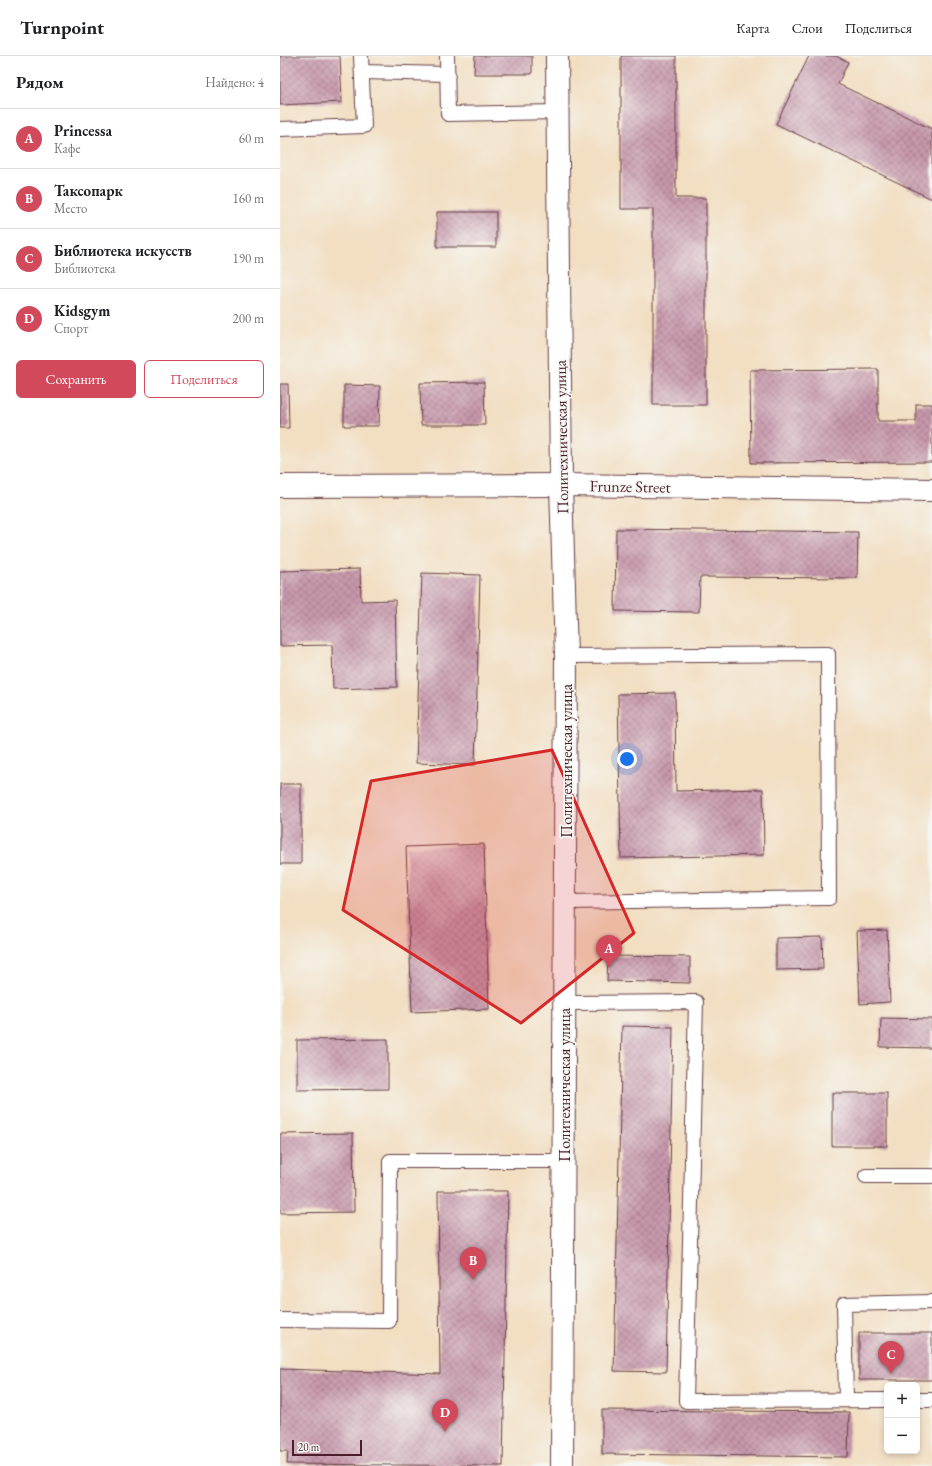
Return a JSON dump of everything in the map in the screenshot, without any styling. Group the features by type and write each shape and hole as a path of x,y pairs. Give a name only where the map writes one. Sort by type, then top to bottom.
{"street":[{"name":"Политехническая улица","path":"556,56 558,112 561,485 566,656 562,1466"},
{"name":"Frunze Street","path":"280,486 561,485 932,490"}],"lane":[{"path":"280,129 364,126 361,56"},
{"path":"447,56 448,114 558,112"},
{"path":"362,72 448,74"},
{"path":"565,902 829,898 828,654 566,656"},
{"path":"564,1003 696,1002 686,1401 884,1400"},
{"path":"280,1320 389,1321 390,1161 563,1161"},
{"path":"866,1176 932,1176"},
{"path":"846,1400 844,1304 932,1302"},
{"path":"920,1400 932,1400"}],"highlighted area":[{"path":"552,750 634,933 521,1023 343,910 371,781"}],"building":[{"path":"280,56 340,56 342,102 280,105"},
{"path":"475,56 532,56 532,74 474,74"},
{"path":"621,56 676,56 676,198 706,198 706,405 653,405 653,209 621,209"},
{"path":"809,56 836,56 848,62 838,84 932,129 932,199 776,124"},
{"path":"437,212 496,212 496,247 437,247"},
{"path":"878,369 878,421 916,421 916,404 932,404 932,462 751,463 750,370"},
{"path":"484,382 485,425 421,425 420,383"},
{"path":"280,384 288,384 289,428 280,428"},
{"path":"344,385 380,386 379,426 344,426"},
{"path":"616,529 858,532 857,578 700,577 699,612 615,611"},
{"path":"360,569 361,601 395,600 397,687 333,689 332,645 280,646 280,571"},
{"path":"422,573 480,575 475,765 416,763"},
{"path":"675,693 676,791 763,789 764,855 621,858 618,694"},
{"path":"280,784 301,784 301,864 280,864"},
{"path":"484,844 489,1009 412,1012 406,847"},
{"path":"887,930 890,1002 860,1004 857,931"},
{"path":"822,937 823,969 776,970 776,938"},
{"path":"608,956 690,957 690,983 607,981"},
{"path":"881,1018 932,1019 931,1048 880,1047"},
{"path":"622,1026 673,1027 666,1372 614,1371"},
{"path":"388,1039 388,1089 297,1090 297,1040"},
{"path":"832,1093 887,1093 887,1146 832,1146"},
{"path":"353,1133 354,1212 280,1213 280,1134"},
{"path":"438,1191 508,1191 503,1466 287,1464 288,1451 280,1451 280,1369 440,1374"},
{"path":"859,1333 932,1333 932,1380 859,1380"},
{"path":"602,1410 849,1412 848,1457 602,1454"}],"place":[{"name":"Princessa","path":"609,968"},
{"name":"Таксопарк","path":"473,1280"},
{"name":"Библиотека искусств","path":"891,1374"},
{"name":"Kidsgym","path":"445,1432"}]}
